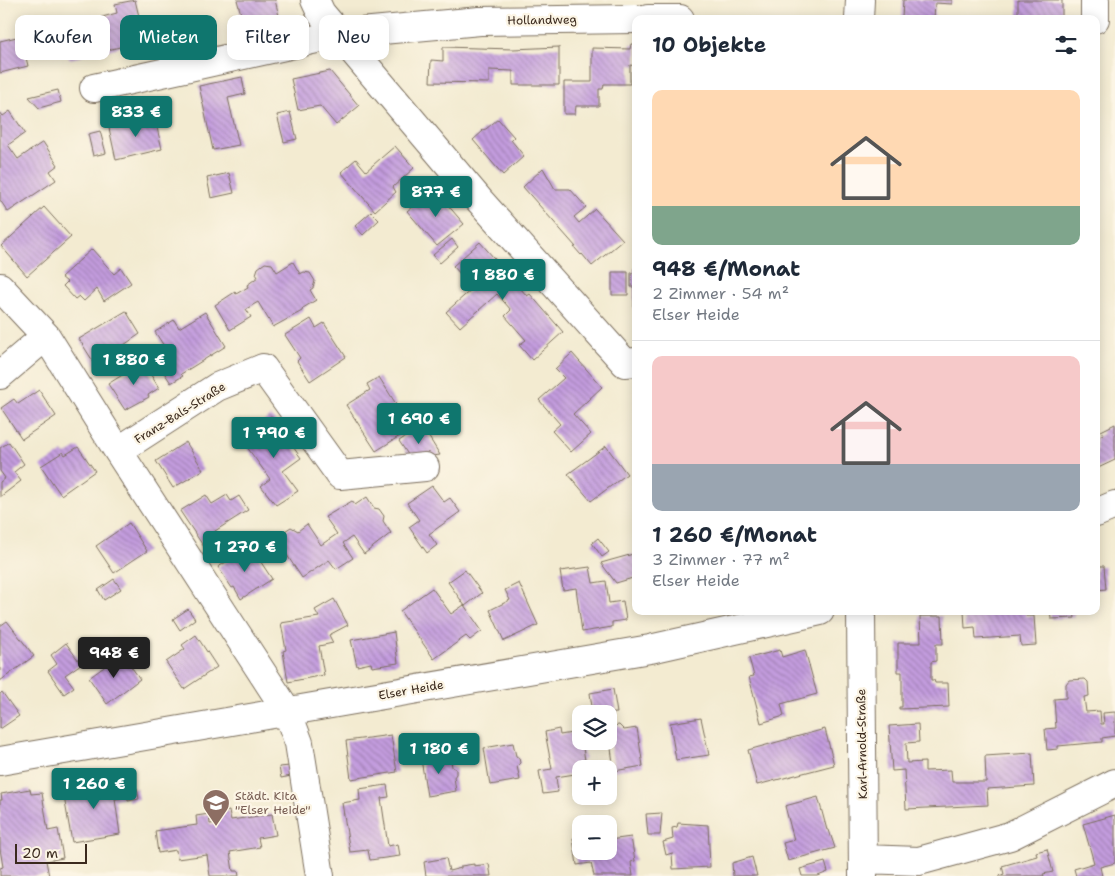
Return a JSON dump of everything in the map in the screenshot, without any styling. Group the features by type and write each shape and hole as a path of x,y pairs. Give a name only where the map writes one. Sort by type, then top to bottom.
{"street":[{"path":"316,0 323,15"},
{"path":"859,15 860,0"},
{"path":"1095,15 1096,0"},
{"name":"Hollandweg","path":"389,29 480,21 632,19"},
{"name":"Hollandweg","path":"94,88 319,38"},
{"path":"361,60 480,201 625,363 632,362"},
{"path":"0,287 46,336 118,452 287,711 299,743 320,876"},
{"path":"0,375 46,336"},
{"name":"Franz-Bals-Straße","path":"118,452 218,388 263,368 340,475 425,467"},
{"path":"1100,511 1115,505"},
{"name":"Elser Heide","path":"0,761 650,649 802,615"},
{"name":"Karl-Arnold-Straße","path":"861,615 863,868"},
{"path":"863,868 920,861 1010,836 1115,783"}],"building":[{"path":"135,0 139,15 120,15 120,47 110,49 110,15 117,13 115,4"},
{"path":"237,0 275,0 279,15 241,15"},
{"path":"903,0 952,0 952,4 935,3 934,15 902,15"},
{"path":"1018,0 1062,0 1062,15 1018,15"},
{"path":"15,37 15,60 27,60 28,66 0,73 0,41"},
{"path":"632,44 630,84 604,84 603,89 599,89 599,106 576,106 575,114 564,114 564,82 592,82 592,48 630,49"},
{"path":"443,47 513,49 559,47 559,85 513,85 513,71 489,70 489,83 430,82 431,60 443,61"},
{"path":"330,71 359,106 336,125 320,106 298,110 291,79"},
{"path":"242,77 245,94 228,98 239,145 213,150 199,86"},
{"path":"58,90 61,102 39,108 29,97"},
{"path":"10,111 25,133 8,145 18,159 43,142 58,165 50,171 56,180 8,212 0,200 0,112 3,116"},
{"path":"290,112 297,139 284,142 277,115"},
{"path":"154,115 162,149 116,160 109,128"},
{"path":"498,119 514,137 511,140 524,156 503,175 473,140 482,130"},
{"path":"100,131 106,153 93,156 88,134"},
{"path":"395,146 414,168 393,187 396,192 375,211 341,172 356,159 366,171"},
{"path":"543,168 555,189 570,189 586,207 574,217 579,223 595,209 623,240 592,266 523,187"},
{"path":"229,173 234,193 211,198 207,178"},
{"path":"434,189 464,224 437,246 407,211"},
{"path":"44,207 71,237 27,276 1,246"},
{"path":"371,212 379,220 363,235 355,226"},
{"path":"452,239 458,247 440,263 433,255"},
{"path":"480,242 527,296 530,294 563,332 532,360 519,345 526,340 505,316 511,310 497,294 460,327 446,312 473,288 453,266"},
{"path":"92,249 114,274 121,268 131,283 104,301 97,289 84,301 79,296 75,299 63,286 67,282 61,277"},
{"path":"293,262 300,274 304,272 310,273 315,281 313,288 310,290 316,300 303,308 302,311 273,327 258,302 246,309 251,317 230,330 215,305 235,292 236,294 248,287 247,285 258,277 256,274 258,268 265,263 272,264 277,272"},
{"path":"612,272 628,272 628,295 612,295"},
{"path":"126,311 140,334 121,347 123,349 96,366 79,339"},
{"path":"205,312 226,346 181,374 183,376 171,383 159,365 171,357 155,332 174,320 179,328"},
{"path":"311,319 316,328 324,323 346,357 310,381 297,361 300,358 285,335"},
{"path":"572,353 602,387 573,414 591,434 571,452 552,431 560,424 539,400 564,378 555,369"},
{"path":"143,362 159,388 148,395 149,397 125,410 108,384"},
{"path":"379,377 396,404 387,410 403,434 376,451 346,405 370,390 367,384"},
{"path":"39,390 56,416 22,439 1,408 14,399 18,404"},
{"path":"271,416 301,458 283,471 298,491 276,505 261,486 270,479 244,443 257,434 255,429"},
{"path":"1115,424 1115,460 1100,467 1100,436 1103,434 1101,431"},
{"path":"422,426 440,455 411,459 399,441"},
{"path":"9,442 24,464 14,472 21,481 0,497 0,482 5,478 0,471 0,448"},
{"path":"186,442 203,470 173,488 156,461"},
{"path":"606,446 627,474 591,501 568,474"},
{"path":"78,447 95,471 61,495 41,466 63,452 65,455"},
{"path":"432,486 444,502 450,498 460,512 429,534 437,545 427,553 409,527 419,520 407,503"},
{"path":"206,495 212,504 227,495 231,501 239,496 248,510 215,531 221,540 206,550 180,511"},
{"path":"367,497 374,508 379,509 384,516 383,521 391,533 364,554 352,537 343,543 353,558 336,569 329,560 302,578 279,543 281,542 280,534 291,527 298,531 307,524 321,545 337,534 325,517 352,501 355,505"},
{"path":"129,523 147,551 114,573 96,546"},
{"path":"598,538 609,552 602,557 592,543"},
{"path":"251,547 272,579 241,599 218,567"},
{"path":"632,554 632,578 616,583 601,563"},
{"path":"1100,566 1104,566 1106,589 1100,590"},
{"path":"590,567 593,583 606,581 609,603 623,601 626,620 612,622 612,627 582,632 576,588 563,590 560,571"},
{"path":"465,570 482,593 465,606 448,582"},
{"path":"114,579 121,589 104,600 98,590"},
{"path":"519,583 538,625 504,641 490,610 510,600 505,590"},
{"path":"432,588 451,614 464,605 482,631 470,640 466,636 434,659 400,611"},
{"path":"334,599 348,625 329,635 333,643 319,646 324,675 288,682 283,651 286,650 281,623 319,617 315,610"},
{"path":"188,609 195,619 180,630 173,619"},
{"path":"964,615 1034,616 1036,645 1021,646 1020,636 976,639 975,627 965,628"},
{"path":"1050,615 1075,615 1075,618 1051,619"},
{"path":"920,616 942,616 943,644 936,644 936,661 931,662 931,680 934,680 935,683 948,683 949,707 899,709 899,707 902,707 902,672 898,672 898,643 921,643"},
{"path":"7,621 34,656 0,681 0,626"},
{"path":"394,632 398,663 372,667 371,663 357,666 351,640"},
{"path":"196,635 217,667 184,689 166,662 185,649 182,645"},
{"path":"66,643 81,664 65,675 74,687 64,694 48,671 57,664 51,655"},
{"path":"780,650 782,657 805,650 817,694 781,704 784,716 761,723 749,677 754,676 749,658"},
{"path":"122,654 140,679 107,704 89,678"},
{"path":"1085,679 1088,682 1089,696 1084,697 1086,712 1100,711 1101,724 1104,724 1103,713 1115,712 1115,736 1102,738 1102,742 1058,746 1058,749 1047,750 1045,729 1056,728 1054,699 1066,698 1066,684 1069,680"},
{"path":"613,689 616,705 592,705 590,693"},
{"path":"2,692 19,716 0,729 0,694"},
{"path":"701,718 709,755 676,760 670,723"},
{"path":"918,724 919,742 906,743 907,763 925,762 925,771 951,770 952,782 986,782 985,756 1032,753 1034,786 987,789 988,805 906,809 904,770 892,771 889,726"},
{"path":"617,725 624,730 637,728 643,766 617,770 617,760 613,760 611,750 617,750"},
{"path":"559,729 560,735 572,733 572,750 583,750 585,760 572,760 572,774 556,777 558,792 543,794 539,771 552,769 545,732"},
{"path":"825,729 834,765 757,785 748,750"},
{"path":"391,735 397,772 351,779 346,741"},
{"path":"513,743 520,763 517,766 520,780 490,785 484,748"},
{"path":"450,754 452,767 456,769 454,777 456,791 427,796 421,759"},
{"path":"290,766 291,776 281,778 279,767"},
{"path":"122,776 125,797 115,799 120,834 72,842 63,791 112,783 111,778"},
{"path":"387,785 389,797 381,798 388,846 398,844 400,856 370,860 368,850 350,852 342,803 360,800 359,789"},
{"path":"137,788 139,799 128,801 127,790"},
{"path":"30,789 31,794 42,793 48,831 58,829 63,858 46,861 49,876 0,876 0,868 3,867 0,849 1,794"},
{"path":"818,797 827,830 829,830 835,848 788,861 783,843 794,840 785,806"},
{"path":"229,811 231,820 272,814 276,835 258,838 260,847 230,852 233,871 238,871 239,876 210,876 207,855 177,859 176,850 158,853 155,831 197,825 196,816 209,814 210,824 218,823 216,813"},
{"path":"662,813 660,835 648,835 646,814"},
{"path":"1115,815 1115,863 1100,867 1102,876 1076,876 1074,869 1094,863 1083,824"},
{"path":"678,823 708,825 710,867 673,869 672,853 666,855 663,842 673,839 672,828 677,827"},
{"path":"631,837 635,861 631,862 633,876 594,876 591,863 577,865 576,860 617,860 617,839"},
{"path":"1047,849 1053,872 1043,874 1044,876 999,876 1004,874 1002,866 1037,856 1036,852"},
{"path":"752,857 757,876 733,876 732,863"},
{"path":"446,858 449,871 461,868 461,866 489,864 491,876 426,876 424,862"},
{"path":"825,862 828,872 818,876 802,876 800,869"}],"place":[{"name":"Städt. Kita \"Elser Heide\"","path":"216,827"}]}
